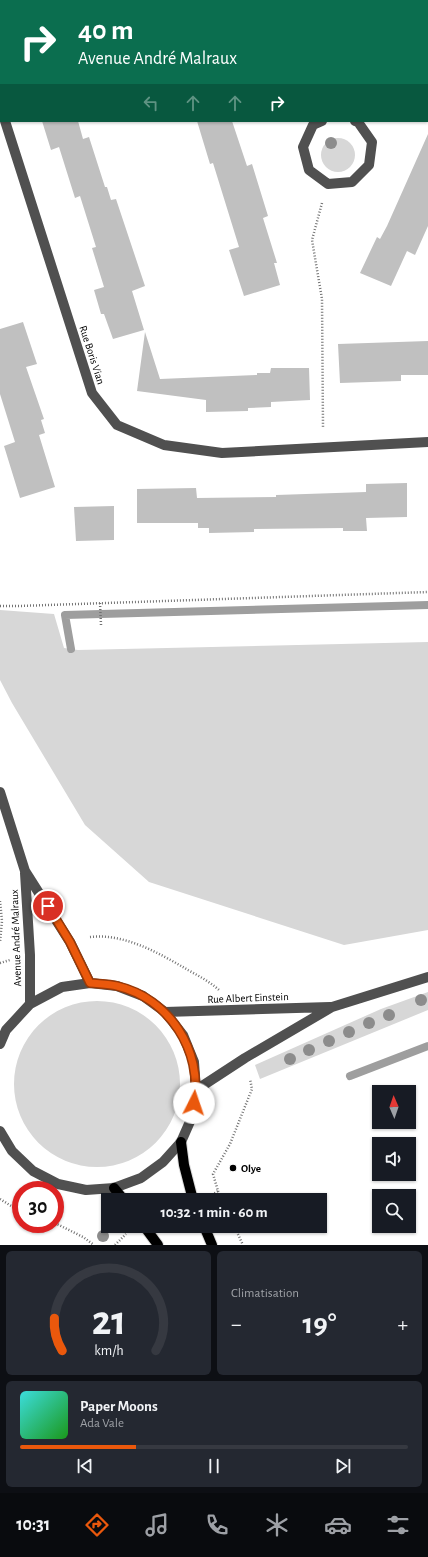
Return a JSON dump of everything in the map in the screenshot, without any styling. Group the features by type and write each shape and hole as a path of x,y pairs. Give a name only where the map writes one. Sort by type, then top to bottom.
{"main road":[{"path":"180,1142 191,1193"},
{"path":"114,1188 118,1193"},
{"path":"149,1233 158,1245"},
{"path":"207,1233 212,1245"}],"street":[{"name":"Rue Boris Vian","path":"5,122 92,393 118,425 164,445 222,453 428,442"},
{"path":"320,122 313,125 303,146 309,170 328,184 352,182 369,165 372,142 358,122"},
{"name":"Avenue André Malraux","path":"0,792 25,871 30,955 30,1004"},
{"name":"Avenue André Malraux","path":"25,871 70,942 90,983"},
{"name":"Rue Albert Einstein","path":"196,1090 245,1058 332,1007 428,977"},
{"path":"0,1044 6,1030 30,1004 62,987 90,983 117,986 143,996 165,1012 183,1035 194,1062 196,1090 192,1117 180,1142 163,1162 141,1178 114,1188 86,1190 58,1184 32,1171 12,1151 0,1131"},
{"name":"Rue Albert Einstein","path":"165,1012 332,1007"},
{"path":"0,1150 12,1151"}],"path":[{"path":"324,448 322,299 312,240 328,184"},
{"path":"0,606 428,592"},
{"path":"100,603 101,625"},
{"path":"0,901 2,920 0,942"},
{"path":"0,1199 12,1206"},
{"path":"64,1228 83,1237 94,1245"},
{"path":"237,1233 243,1245"}],"shaded area":[{"path":"335,138 341,138 345,139 352,145 355,155 354,162 348,169 341,172 335,172 331,171 324,165 321,158 321,152 322,148 328,141"},
{"path":"0,610 54,614 64,648 78,650 428,642 428,930 344,945 149,882 85,825 12,703 0,680"},
{"path":"428,992 428,1010 260,1079 255,1065 381,1009"},
{"path":"89,1001 105,1001 129,1007 156,1025 174,1052 180,1076 180,1092 174,1116 156,1143 129,1161 105,1167 89,1167 65,1161 44,1148 33,1137 20,1116 14,1092 14,1076 20,1052 33,1031 44,1020 65,1007"}],"building":[{"path":"42,122 78,122 83,139 89,137 105,187 107,187 111,200 116,199 145,286 132,291 144,330 113,339 104,314 101,314 94,290 104,287 92,248 96,247 80,196 75,198 59,147 51,150"},
{"path":"197,122 232,122 247,166 252,164 268,216 263,218 277,263 274,263 280,285 244,296 229,250 239,247 213,163 210,164"},
{"path":"428,134 428,226 415,255 407,251 391,286 360,273 377,237 380,239 387,226"},
{"path":"23,322 37,364 26,367 44,419 41,420 45,433 39,435 55,487 20,498 4,446 15,442 0,394 0,329"},
{"path":"145,332 160,379 257,375 257,373 270,373 271,368 309,368 310,400 271,402 271,407 248,408 248,411 206,412 206,400 137,391"},
{"path":"428,341 428,375 401,375 401,381 340,383 338,344"},
{"path":"407,483 407,517 366,518 367,531 343,531 343,528 254,529 254,532 209,533 209,528 198,528 198,523 137,523 137,489 196,488 197,498 276,497 276,495 366,492 366,484"},
{"path":"114,506 114,540 76,541 74,507"}],"waterway":[{"path":"71,649 65,615 428,605"},
{"path":"350,1076 428,1046"}],"place":[{"name":"Olye","path":"233,1168"}],"route":[{"path":"48,906 70,942 90,983 117,986 143,996 165,1012 183,1035 194,1062 196,1090 194,1103"}]}
